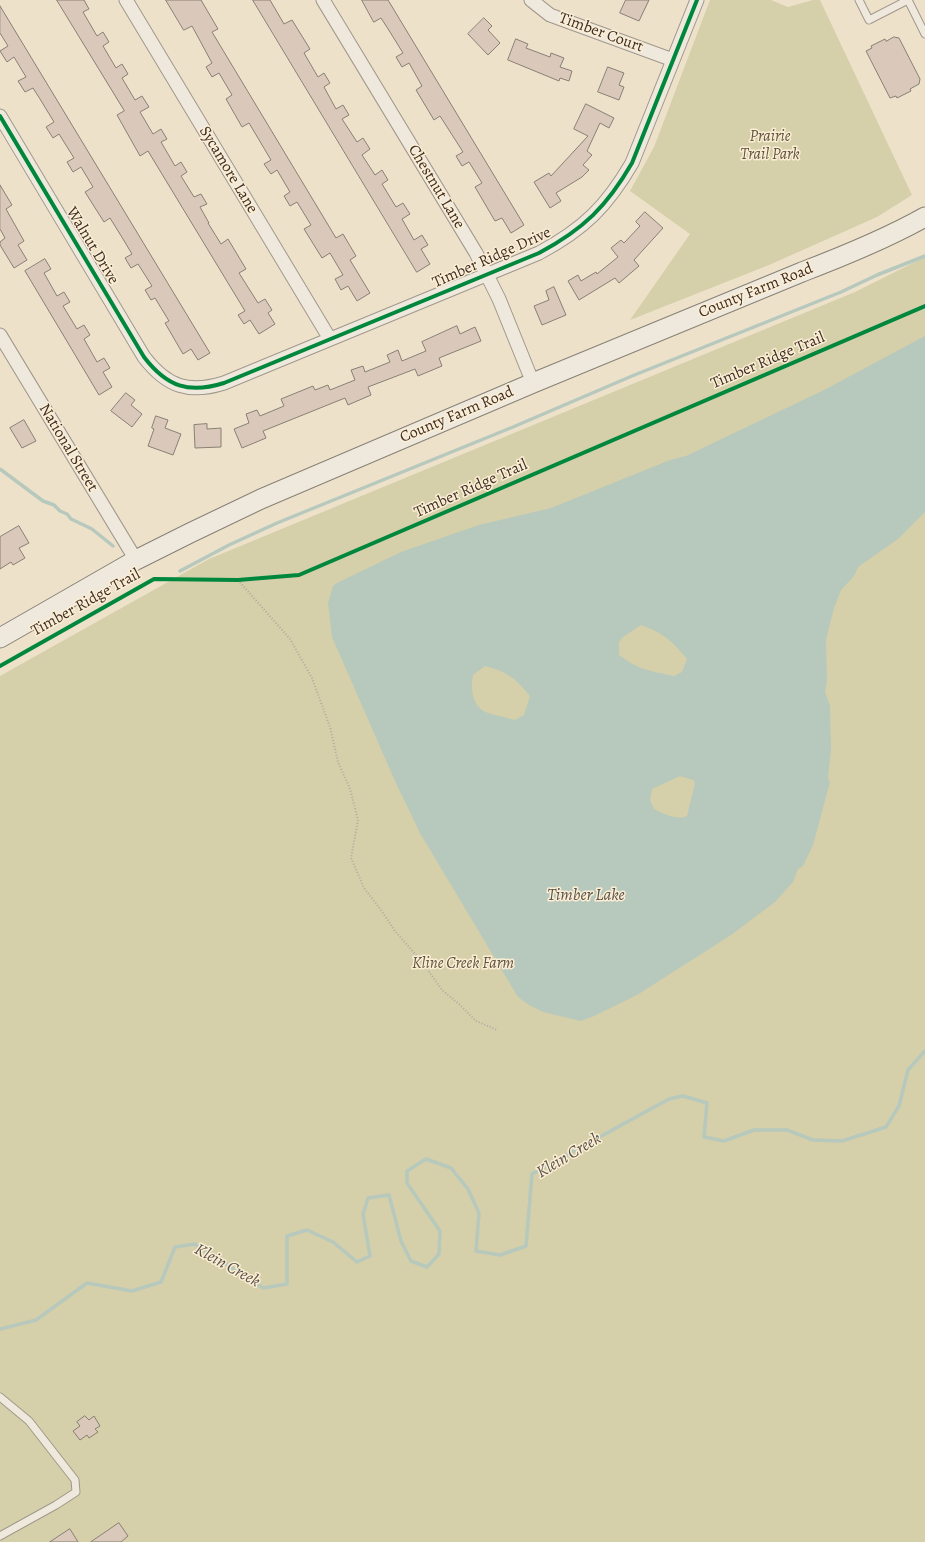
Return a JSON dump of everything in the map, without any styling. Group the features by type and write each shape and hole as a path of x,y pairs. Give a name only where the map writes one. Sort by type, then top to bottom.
{"main road":[{"name":"County Farm Road","path":"0,638 136,560 261,499 533,383 833,260 910,226 925,217"}],"street":[{"name":"Sycamore Lane","path":"126,0 330,339"},
{"name":"Chestnut Lane","path":"323,0 472,246 499,299 533,383"},
{"name":"Timber Court","path":"531,0 550,14 673,60"},
{"name":"Timber Ridge Drive","path":"170,382 193,388 207,388 224,383 540,253 585,224 603,206 619,186 632,163 697,0"},
{"name":"Walnut Drive","path":"0,116 144,357 170,382"},
{"name":"National Street","path":"0,336 136,560"}],"lane":[{"path":"859,0 869,20 908,0 925,33"},
{"path":"0,1397 29,1421 75,1480 76,1492 56,1506 0,1536"}],"path":[{"path":"230,580 246,579"},
{"path":"238,580 290,639 312,678 330,727 338,762 350,789 358,820 351,858 364,888 395,931 442,990 476,1021 497,1030"}],"green space":[{"name":"Prairie Trail Park","path":"710,0 771,0 788,7 813,0 820,0 912,195 877,217 769,265 630,320 690,234 630,191 654,147"},
{"name":"Kline Creek Farm","path":"925,257 925,1542 0,1542 0,676 209,559 855,292"}],"water":[{"name":"Timber Lake","path":"925,336 925,512 898,539 858,567 854,576 841,590 834,608 826,640 827,680 825,692 830,706 831,749 828,778 830,782 813,845 803,866 798,869 793,882 775,902 731,935 637,995 581,1021 543,1012 529,1005 518,997 420,833 395,781 332,637 328,603 333,586 401,552 479,525 551,508 670,460 686,456 824,390","holes":["641,625 656,631 667,638 681,652 687,659 682,672 674,676 647,670 631,663 619,655 619,642 623,637","485,666 510,676 530,696 524,715 515,720 482,710 474,698 472,684 473,675","680,776 693,780 695,783 687,816 679,818 674,817 654,809 650,800 652,789"]}],"building":[{"path":"57,0 84,0 89,9 83,12 97,36 103,32 109,42 103,46 116,68 122,64 128,74 122,78 135,100 142,96 149,107 140,112 153,134 161,129 167,139 161,142 175,166 181,162 187,172 181,176 194,197 201,194 207,204 200,207 208,223 221,244 228,239 246,269 239,273 258,303 265,299 272,310 268,313 275,324 259,334 250,320 244,324 238,315 245,311 148,151 140,156 117,115 124,111"},
{"path":"166,0 201,0 218,29 212,32 336,238 343,234 356,256 350,260 370,293 357,301 348,286 341,290 335,279 343,275 330,253 322,258 304,229 311,225 297,202 290,206 284,196 290,192 277,170 271,174 264,164 271,160 249,123 242,127 226,99 232,95 219,73 212,77 206,67 212,63 192,26 184,30"},
{"path":"253,0 270,0 284,24 292,20 310,49 304,53 318,77 324,73 330,83 324,87 336,109 343,105 349,115 342,119 357,142 363,138 370,149 362,155 375,175 382,170 388,180 382,184 396,207 403,203 410,214 402,219 414,240 422,235 428,245 421,249 430,264 417,272"},
{"path":"362,0 388,0 524,225 511,233 502,218 495,221 475,187 482,183 469,162 462,166 456,156 463,152 440,116 434,120 416,90 422,86 409,63 402,67 396,57 403,53 381,18 374,22"},
{"path":"626,0 649,0 639,21 620,13"},
{"path":"0,6 210,353 198,360 191,349 183,354 165,323 169,321 155,298 151,300 145,290 152,286 138,264 131,268 125,258 132,254 123,239 110,218 104,222 85,192 93,187 81,167 73,172 67,162 74,158 59,134 53,138 46,127 54,122 33,88 25,92 18,81 26,77 14,57 7,62 0,51 8,46 0,33"},
{"path":"484,18 492,26 488,30 500,43 488,55 468,34"},
{"path":"894,37 899,38 920,79 919,84 910,89 911,91 897,98 896,96 890,98 866,51 872,48 871,46 885,39 886,41"},
{"path":"516,39 528,44 526,48 550,57 551,53 564,58 560,67 572,71 569,81 560,78 559,81 508,60"},
{"path":"608,67 624,73 619,85 624,87 619,100 598,92"},
{"path":"586,104 614,118 609,128 600,123 587,151 592,155 583,165 589,170 582,177 556,193 561,201 550,208 534,182 549,173 551,176 588,136 574,129"},
{"path":"0,185 12,205 6,209 24,241 18,245 27,260 14,268 0,245 0,242 5,238 0,229"},
{"path":"645,212 663,228 634,260 639,266 619,283 615,278 579,300 568,281 578,275 581,281 596,272 597,274 618,257 611,248 621,240 624,243 640,226 636,222"},
{"path":"45,259 51,269 44,273 57,296 64,292 70,302 63,306 77,329 84,325 90,335 84,339 97,362 104,358 110,368 103,372 112,387 99,395 25,271"},
{"path":"554,287 566,315 542,325 534,306 549,300 546,291"},
{"path":"457,326 460,334 475,327 481,341 439,358 442,366 418,376 415,369 368,387 371,395 348,405 345,398 263,431 266,438 242,448 234,429 249,423 246,414 257,410 260,416 284,406 281,399 313,386 315,390 328,385 330,390 355,380 351,370 363,366 365,372 390,362 387,355 398,350 402,361 426,351 422,342"},
{"path":"126,393 135,400 131,405 142,414 132,427 111,411"},
{"path":"156,416 168,420 165,428 181,434 173,455 148,446 154,429 152,428"},
{"path":"24,420 36,441 22,448 10,428"},
{"path":"207,424 207,429 221,428 221,447 195,448 194,425"},
{"path":"19,526 29,543 19,548 25,558 13,565 11,562 0,569 0,537"},
{"path":"85,1416 89,1420 94,1416 100,1426 95,1429 98,1432 89,1438 87,1435 80,1440 73,1431 80,1426 77,1422"},
{"path":"119,1523 128,1536 121,1542 91,1542"},
{"path":"70,1529 78,1542 50,1542"}],"waterway":[{"path":"180,571 229,545 277,523 513,427 632,376 841,292 877,275 925,256"},
{"path":"0,469 43,501 54,505 60,511 67,514 71,519 92,529 113,546"},
{"name":"Klein Creek","path":"0,1329 36,1320 87,1283 132,1291 161,1282 175,1247 195,1244 263,1288 287,1284 287,1236 307,1230 333,1242 357,1262 370,1256 363,1214 368,1198 389,1195 401,1241 411,1261 427,1267 439,1254 440,1231 407,1183 407,1171 426,1159 451,1168 468,1189 479,1213 476,1251 500,1255 526,1246 532,1174 669,1099 683,1096 707,1103 704,1137 724,1141 754,1130 787,1130 813,1140 842,1141 886,1127 899,1106 908,1070 925,1051"}],"cycle path":[{"path":"0,116 144,357 161,375 170,381 189,388 200,388 224,383 539,253 569,235 582,225 613,192 632,163 697,0"},
{"name":"Timber Ridge Trail","path":"0,666 154,579 238,580 299,575 925,306"}]}
